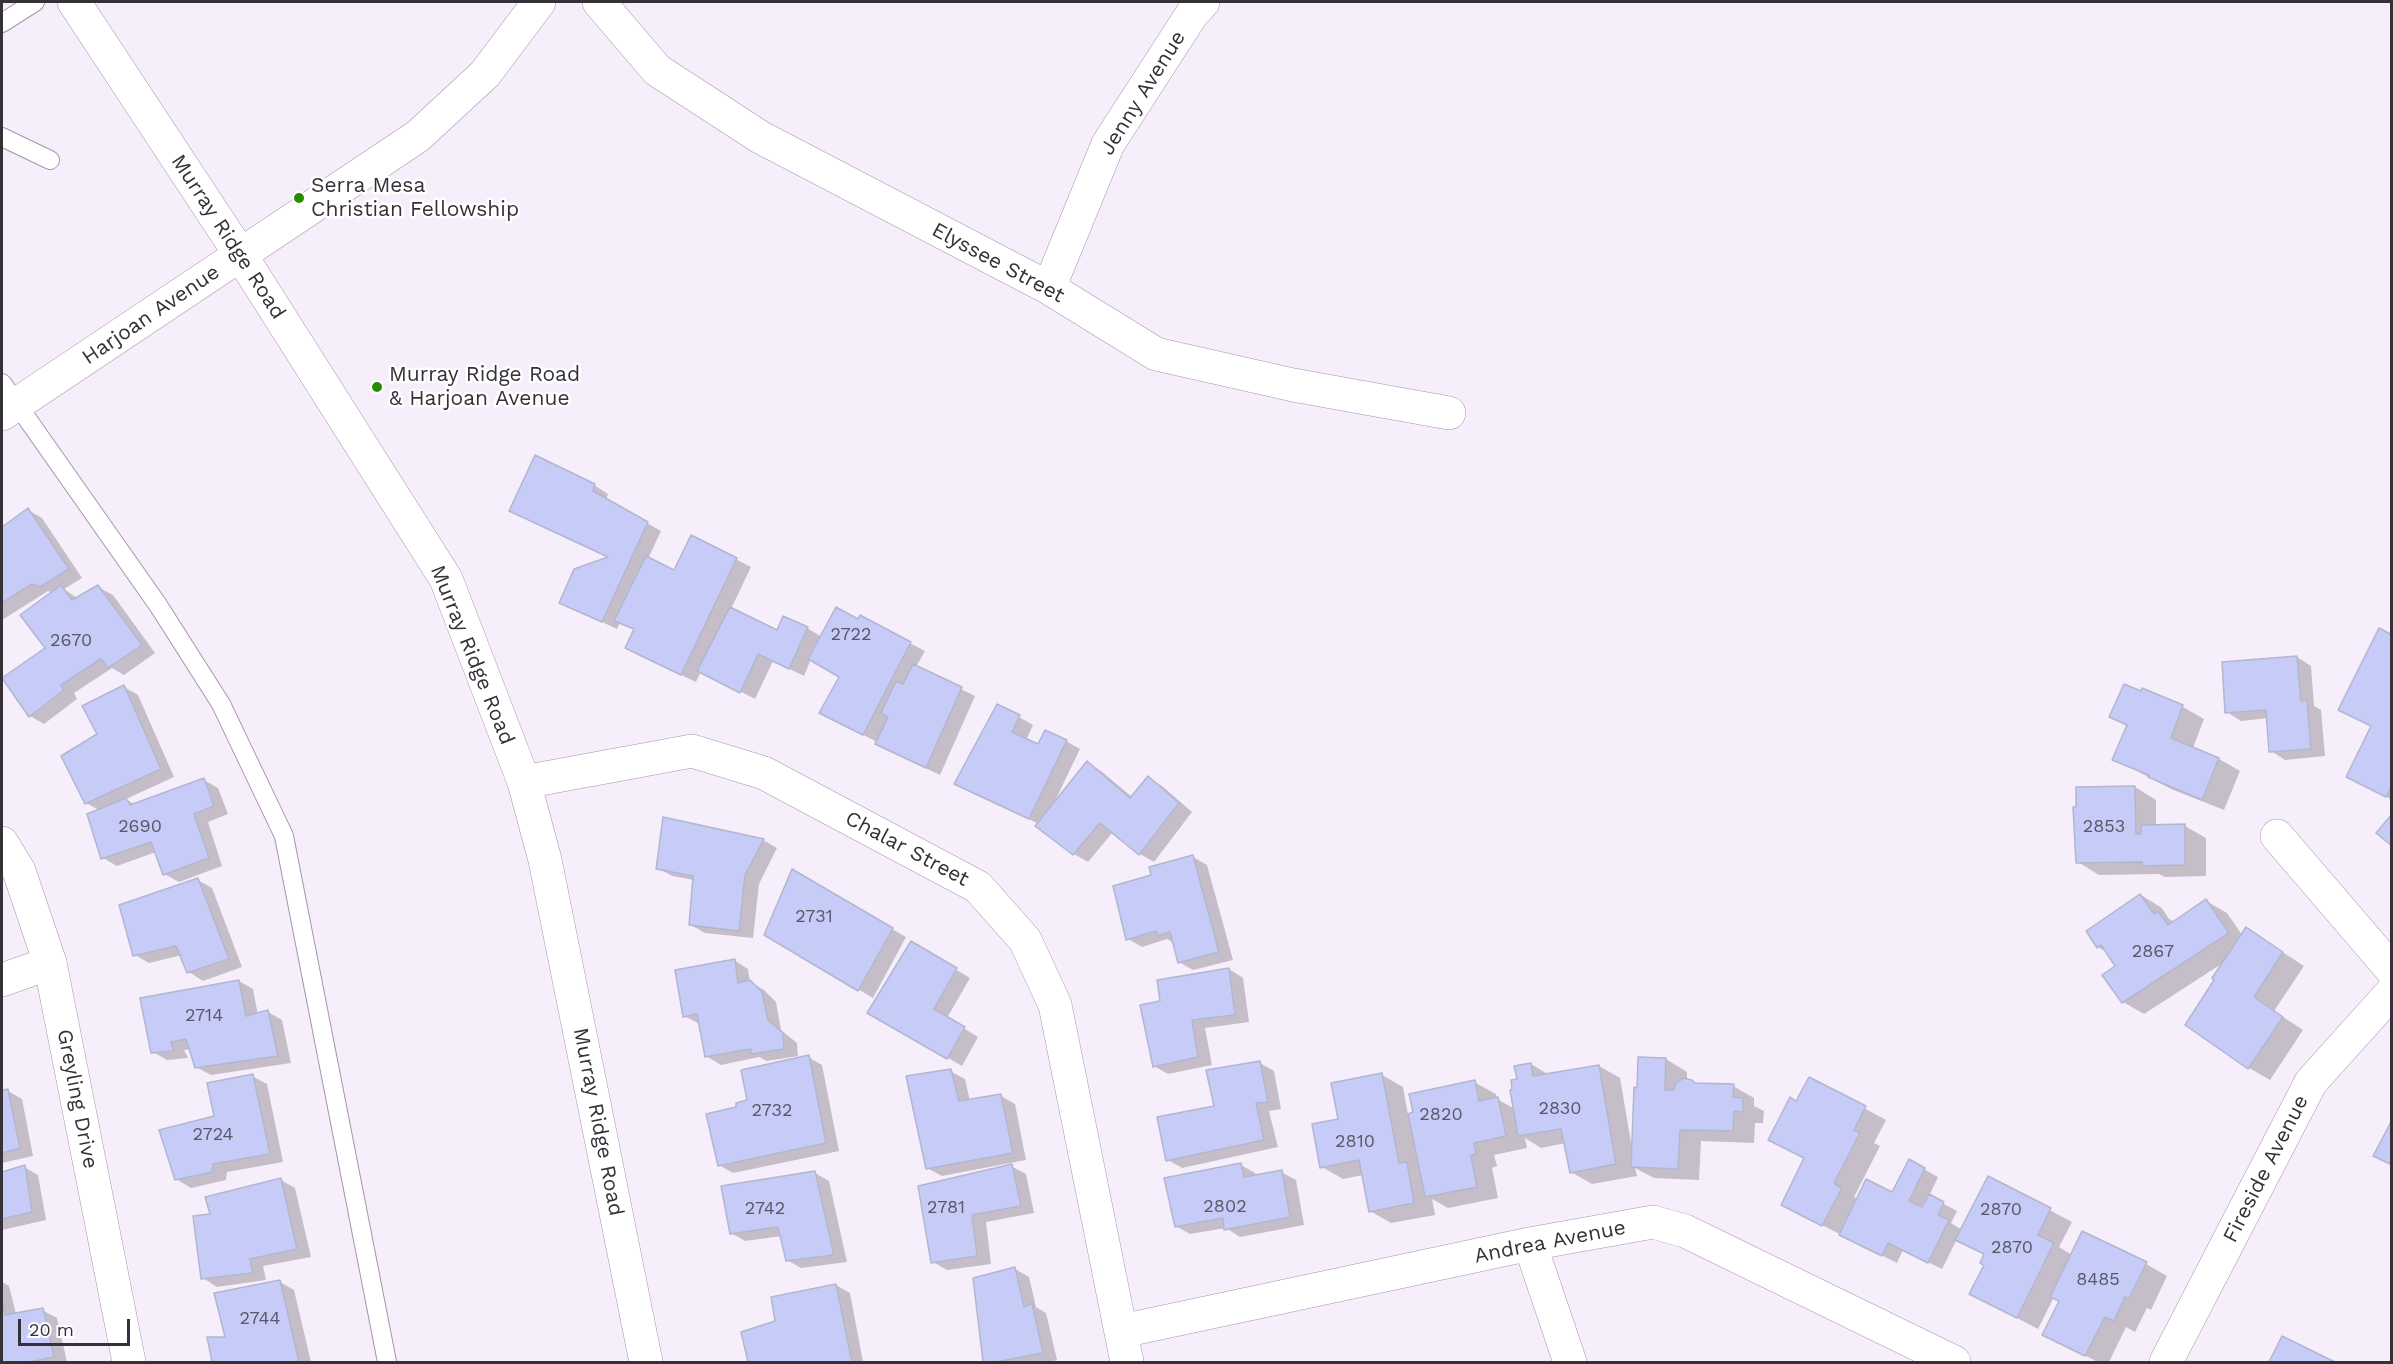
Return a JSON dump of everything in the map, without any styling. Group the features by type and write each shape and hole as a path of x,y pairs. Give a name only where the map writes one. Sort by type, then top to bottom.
{"street":[{"name":"Murray Ridge Road","path":"74,2 240,254 446,579 524,782 545,860 646,1362"},
{"name":"Harjoan Avenue","path":"6,401 186,293 240,254 418,136 485,74 539,2"},
{"name":"Elyssee Street","path":"599,2 657,70 751,131 1049,288 1156,354 1293,384 1449,413"},
{"name":"Jenny Avenue","path":"1049,288 1108,144 1192,14 1203,2"},
{"name":"Chalar Street","path":"524,782 692,751 764,773 978,887 1025,940 1055,1005 1124,1347"},
{"path":"2277,836 2391,970"},
{"name":"Greyling Drive","path":"2,843 19,871 50,963 129,1362"},
{"path":"2,980 50,963"},
{"name":"Fireside Avenue","path":"2166,1362 2311,1082 2391,992"},
{"name":"Andrea Avenue","path":"1124,1347 1530,1244 1653,1222 1685,1231 1953,1362"},
{"path":"1530,1244 1570,1362"}],"lane":[{"path":"2,23 35,2"},
{"path":"2,137 51,160"},
{"path":"6,401 158,605 221,704 284,836 387,1362"}],"building":[{"path":"535,455 595,484 593,491 648,522 602,622 559,603 574,569 608,557 509,511"},
{"path":"28,508 69,569 40,587 32,584 2,603 2,527"},
{"path":"691,535 737,558 681,675 625,648 634,629 614,621 646,556 674,570"},
{"path":"61,585 72,600 98,585 142,645 108,668 101,659 61,685 64,690 29,717 2,678 45,648 20,615"},
{"path":"730,607 777,630 783,616 808,627 789,669 758,654 740,693 697,671"},
{"path":"836,607 858,619 860,615 911,642 863,735 819,713 839,677 808,659"},
{"path":"2379,628 2392,635 2392,785 2386,797 2346,777 2371,726 2338,710"},
{"path":"2297,656 2301,701 2307,700 2311,749 2269,752 2266,710 2225,713 2222,662"},
{"path":"913,664 962,687 926,768 875,744 888,717 881,713 896,681 903,684"},
{"path":"2124,684 2141,691 2142,688 2183,705 2171,738 2219,758 2202,800 2112,760 2127,725 2109,717"},
{"path":"124,685 161,769 85,804 61,756 97,734 82,706"},
{"path":"997,704 1020,715 1012,732 1038,744 1045,730 1067,740 1029,819 954,784"},
{"path":"1087,761 1130,798 1148,776 1179,803 1139,855 1100,823 1073,855 1035,826"},
{"path":"204,778 214,806 194,814 209,858 163,875 151,842 101,859 87,814 126,798 130,805"},
{"path":"2135,786 2136,834 2141,834 2141,825 2185,824 2185,865 2143,866 2142,862 2076,863 2073,807 2076,807 2076,787"},
{"path":"2392,814 2392,846 2376,833"},
{"path":"663,817 764,839 745,875 739,931 689,925 693,876 656,869"},
{"path":"1193,855 1219,952 1178,963 1170,932 1159,936 1156,931 1126,940 1113,886 1151,875 1149,867"},
{"path":"792,869 893,928 858,991 764,935"},
{"path":"198,878 229,959 187,973 176,946 133,956 119,905"},
{"path":"2140,894 2154,914 2158,911 2168,925 2206,899 2229,933 2122,1003 2102,975 2115,966 2101,945 2097,948 2086,931"},
{"path":"2246,927 2283,952 2254,997 2283,1017 2248,1069 2185,1025 2214,980 2212,978"},
{"path":"911,941 957,968 934,1009 965,1027 947,1059 867,1013"},
{"path":"735,959 738,983 750,980 762,992 768,1020 783,1033 784,1049 751,1054 751,1049 705,1057 697,1014 683,1017 675,970"},
{"path":"1229,968 1235,1015 1192,1020 1198,1057 1153,1067 1140,1005 1160,1001 1157,980"},
{"path":"239,980 246,1016 268,1010 278,1056 195,1068 186,1039 171,1042 174,1051 151,1053 140,998"},
{"path":"809,1055 826,1143 718,1166 706,1114 736,1107 736,1103 747,1100 741,1070"},
{"path":"1638,1057 1666,1058 1665,1090 1674,1090 1675,1085 1683,1078 1695,1083 1734,1084 1733,1097 1743,1098 1743,1112 1734,1111 1733,1131 1680,1130 1678,1169 1631,1167 1634,1087 1637,1088"},
{"path":"1260,1061 1268,1102 1256,1103 1264,1140 1166,1161 1157,1117 1214,1106 1206,1070"},
{"path":"1531,1063 1533,1076 1599,1065 1616,1164 1570,1173 1561,1129 1518,1136 1510,1090 1512,1089 1511,1080 1517,1079 1514,1066"},
{"path":"951,1069 959,1101 1001,1094 1013,1153 926,1169 906,1076"},
{"path":"1382,1073 1399,1163 1407,1162 1414,1203 1369,1212 1359,1160 1320,1168 1312,1124 1338,1119 1331,1083"},
{"path":"253,1074 270,1154 213,1164 212,1172 175,1180 159,1130 214,1116 207,1083"},
{"path":"1809,1077 1866,1106 1854,1130 1860,1133 1834,1183 1842,1188 1822,1226 1781,1205 1804,1158 1768,1140 1790,1097 1796,1101"},
{"path":"1475,1080 1479,1101 1498,1097 1506,1136 1474,1143 1476,1154 1471,1156 1477,1187 1425,1197 1408,1114 1413,1112 1409,1094"},
{"path":"8,1089 20,1148 2,1153 2,1090"},
{"path":"2392,1120 2392,1165 2373,1156"},
{"path":"1909,1159 1925,1168 1909,1201 1922,1207 1929,1194 1944,1202 1938,1215 1949,1220 1928,1263 1888,1243 1882,1256 1839,1235 1866,1179 1892,1192"},
{"path":"1241,1163 1244,1177 1282,1170 1290,1217 1224,1230 1223,1218 1175,1227 1164,1178"},
{"path":"1012,1164 1021,1206 972,1215 977,1256 931,1263 918,1186"},
{"path":"25,1165 32,1212 2,1219 2,1172"},
{"path":"815,1171 834,1255 786,1261 778,1227 730,1234 721,1186"},
{"path":"1988,1176 2051,1208 2038,1235 2054,1243 2017,1318 1969,1294 1984,1265 1980,1263 1984,1254 1955,1240"},
{"path":"281,1178 297,1249 250,1259 253,1273 201,1279 193,1216 210,1214 205,1197"},
{"path":"2082,1231 2147,1262 2129,1299 2125,1297 2114,1321 2105,1317 2085,1356 2042,1335 2059,1301 2050,1297"},
{"path":"1015,1267 1024,1307 1032,1303 1043,1353 996,1362 983,1362 973,1278"},
{"path":"280,1280 299,1362 212,1362 207,1337 225,1337 214,1293"},
{"path":"836,1284 852,1362 748,1362 741,1332 775,1321 771,1297"},
{"path":"2,1302 5,1315 43,1308 54,1357 30,1362 2,1362"},
{"path":"2282,1336 2335,1362 2269,1362"}],"place":[{"name":"Serra Mesa Christian Fellowship","path":"299,198"},
{"name":"Murray Ridge Road & Harjoan Avenue","path":"377,387"}]}
